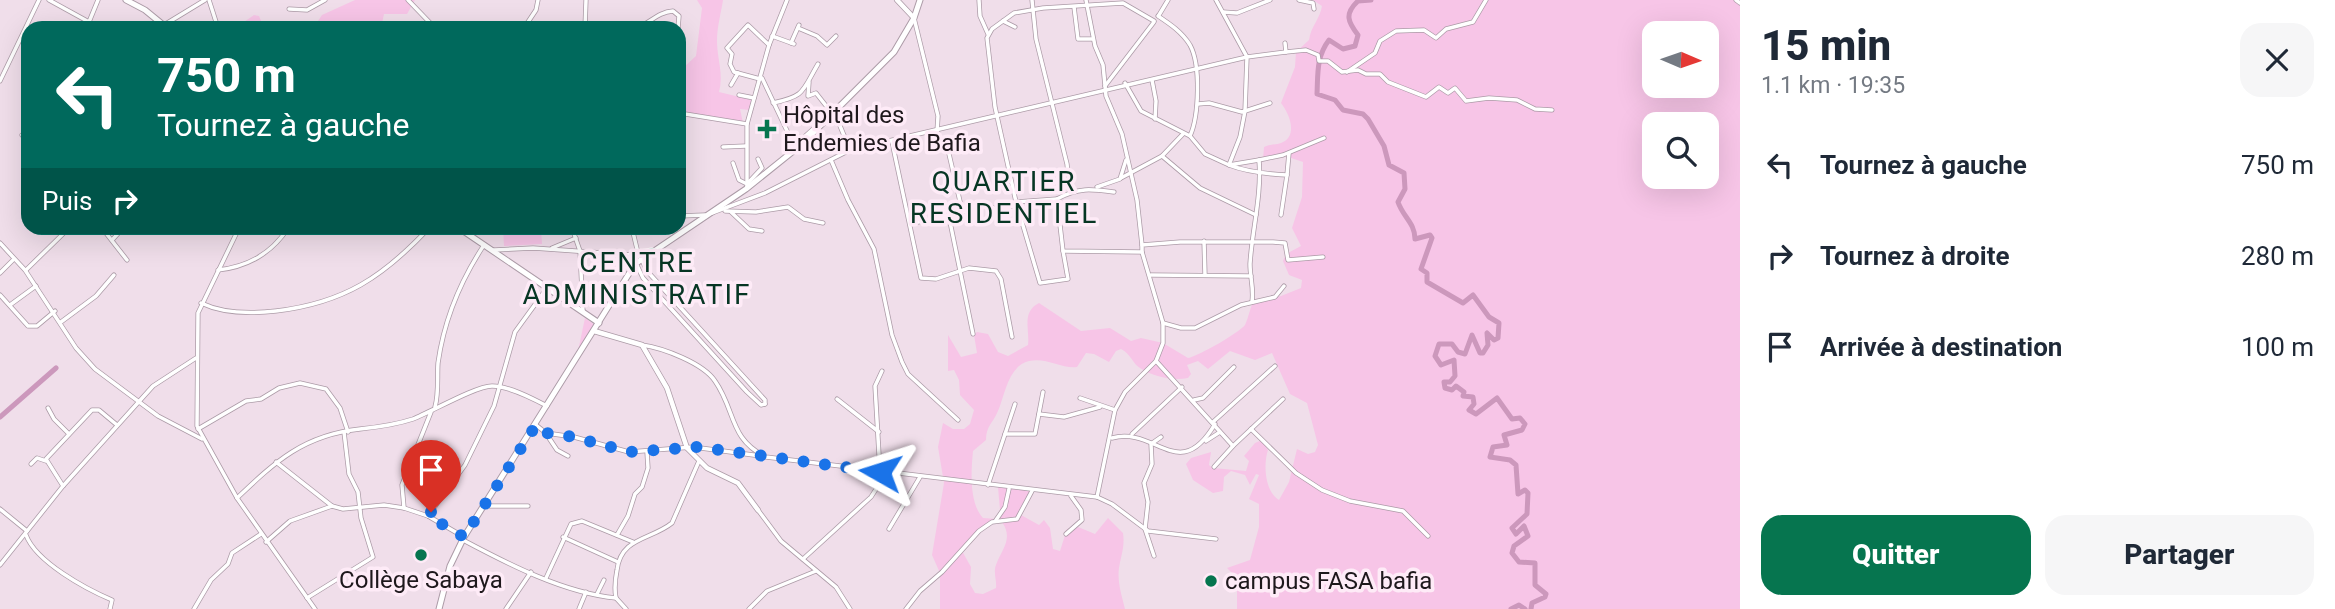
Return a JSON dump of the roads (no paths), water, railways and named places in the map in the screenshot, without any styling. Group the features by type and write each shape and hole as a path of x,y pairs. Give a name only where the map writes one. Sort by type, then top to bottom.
{"main road":[{"path":"126,0 158,21"},
{"path":"686,228 803,144 894,52 914,18 920,0"},
{"path":"469,235 599,323"},
{"path":"439,609 450,566 463,539 548,407 638,255 652,252 676,235"}],"street":[{"path":"29,21 39,0"},
{"path":"49,0 87,21"},
{"path":"89,21 98,0"},
{"path":"174,21 207,0 215,21"},
{"path":"289,9 307,10 325,0"},
{"path":"408,0 428,21"},
{"path":"528,21 536,10 538,0"},
{"path":"585,21 586,0"},
{"path":"747,186 747,124 769,45 787,0"},
{"path":"897,0 914,18 937,116 937,132 949,154 962,211"},
{"path":"979,0 980,16 988,34 998,117 1016,204 1040,283 1068,279 1057,199"},
{"path":"1032,0 1036,39 1070,192"},
{"path":"1105,88 1168,0"},
{"path":"1216,0 1247,57 1245,111 1240,136 1229,165"},
{"path":"1223,12 1237,13 1270,0"},
{"path":"1299,0 1313,3 1314,9"},
{"path":"1346,73 1375,53 1379,42 1393,32 1420,29 1436,38 1446,29 1473,22 1486,0"},
{"path":"988,34 1014,13 1074,6 1086,2 1125,3 1137,14 1154,21"},
{"path":"1086,2 1103,65 1105,88 1122,134 1142,251 1163,323 1163,343 1156,361 1125,392 1115,410 1097,497"},
{"path":"1074,6 1078,39 1094,39"},
{"path":"652,21 660,13 673,11 679,16 679,21"},
{"path":"1158,16 1185,37 1193,50 1198,104 1190,136"},
{"path":"1003,21 1015,27"},
{"path":"761,77 738,73 730,64 732,54 727,48 732,38 748,25 769,45"},
{"path":"772,36 793,44 798,27 817,36 827,45 836,36"},
{"path":"0,81 21,37"},
{"path":"1285,43 1286,52"},
{"path":"686,216 722,211 850,150 937,132 1125,83 1247,57 1286,52 1306,50 1318,55 1320,62 1328,61 1338,71 1346,73 1358,70 1366,75 1380,74 1388,82 1426,97 1439,87 1448,93 1455,88 1466,101 1489,98 1517,100 1535,109 1552,110"},
{"path":"773,103 795,98 809,82 818,64"},
{"path":"731,85 738,73"},
{"path":"761,77 789,135 803,144"},
{"path":"1151,79 1156,102 1155,119"},
{"path":"809,82 808,96 816,93 833,113 850,150"},
{"path":"1125,83 1138,107 1155,119 1190,136 1205,155 1229,165 1287,175"},
{"path":"739,95 754,99"},
{"path":"1198,104 1209,103 1245,111 1270,103"},
{"path":"686,114 747,124"},
{"path":"789,135 803,138 813,129"},
{"path":"912,223 949,217 988,204 998,210 1016,204 1057,199 1070,192 1095,188 1131,175 1162,156 1183,134"},
{"path":"1229,165 1289,153 1324,138"},
{"path":"892,141 912,223 921,278 936,279 973,268 998,273 1012,337"},
{"path":"723,147 746,146"},
{"path":"1281,215 1289,153"},
{"path":"1162,156 1200,188 1256,215"},
{"path":"1120,179 1127,158"},
{"path":"747,186 762,168 758,159"},
{"path":"831,160 874,249 892,335 902,362 908,374 958,420"},
{"path":"1252,302 1252,243 1259,160"},
{"path":"733,163 739,180 747,186"},
{"path":"1095,188 1114,192"},
{"path":"722,211 788,207 804,219 823,223"},
{"path":"731,212 749,229 762,231"},
{"path":"949,217 973,334"},
{"path":"26,270 62,235"},
{"path":"109,235 127,260"},
{"path":"113,239 117,235"},
{"path":"236,235 201,303 196,328 195,412 198,429 237,498 315,609"},
{"path":"218,270 251,262 271,248 282,235"},
{"path":"201,303 222,312 259,312 325,303 394,263 422,235"},
{"path":"575,235 580,251 583,313"},
{"path":"634,235 638,255 647,271 765,400 765,404 761,405 747,391 643,278 635,264"},
{"path":"549,250 576,238"},
{"path":"1142,245 1204,241 1285,243 1288,260 1323,257"},
{"path":"1204,241 1205,275"},
{"path":"0,243 13,260 26,270 55,311 76,348 95,369 139,402 202,439"},
{"path":"404,508 402,485 437,401 438,365 447,323 456,304 461,280 484,245"},
{"path":"492,250 638,255"},
{"path":"1063,251 1142,251"},
{"path":"0,273 13,260"},
{"path":"956,274 961,278"},
{"path":"61,322 96,296 114,275"},
{"path":"1151,275 1251,276"},
{"path":"9,306 36,286"},
{"path":"1163,323 1181,328 1195,328 1252,302 1275,297 1284,286"},
{"path":"428,516 461,472 489,417 515,332 547,288"},
{"path":"0,295 19,320 32,327 55,311"},
{"path":"594,331 642,345 709,374 717,383 745,444 766,457"},
{"path":"642,345 669,393 687,448 712,472 737,483 781,541 839,591 850,609"},
{"path":"0,565 63,486 153,386 196,358"},
{"path":"1156,361 1233,446"},
{"path":"1204,442 1214,423 1275,366"},
{"path":"1192,400 1203,398 1234,367"},
{"path":"880,472 875,386 882,371"},
{"path":"198,429 246,401 261,399 274,390 300,383 326,388 340,408 346,432 349,474 358,492 373,557 307,598"},
{"path":"237,498 276,462 301,444 346,432 390,425 485,388 500,387 548,407"},
{"path":"1111,438 1131,434 1182,387"},
{"path":"1005,434 1035,434 1043,392"},
{"path":"1080,398 1115,410"},
{"path":"837,399 879,432"},
{"path":"1214,467 1283,399"},
{"path":"437,401 445,405"},
{"path":"988,485 1015,404"},
{"path":"1039,414 1064,417 1100,407"},
{"path":"48,408 54,419 69,434"},
{"path":"46,461 93,409 117,425"},
{"path":"536,425 546,433 557,450 568,456"},
{"path":"1251,429 1296,473 1322,490 1350,501 1407,512 1428,536"},
{"path":"1131,434 1179,453 1220,432"},
{"path":"546,433 574,437 629,452 687,448 1097,497 1112,504 1145,529 1216,539"},
{"path":"1151,444 1161,437"},
{"path":"1151,444 1152,464 1144,484 1148,502 1145,529 1154,556"},
{"path":"617,535 628,516 634,495 642,487 648,468 647,452"},
{"path":"31,464 37,458 46,461 63,486"},
{"path":"616,598 618,562 633,542 672,523 699,461"},
{"path":"276,462 332,506"},
{"path":"803,559 871,497 887,472"},
{"path":"889,529 920,477"},
{"path":"906,609 975,534 995,521 1005,508 1010,488"},
{"path":"995,521 1017,519 1032,491"},
{"path":"1066,534 1082,520 1081,510 1071,496"},
{"path":"266,542 290,521 332,506 360,509 384,505 404,508 428,516 463,539 531,572 586,592 616,598 626,609"},
{"path":"484,506 528,506"},
{"path":"0,509 27,532 32,544 66,576 79,586 112,600 110,609"},
{"path":"546,578 571,524 582,521 633,542"},
{"path":"194,609 211,580 228,564 232,553 261,534"},
{"path":"563,537 618,562"},
{"path":"749,609 766,591 817,571"},
{"path":"506,609 531,572"},
{"path":"597,595 604,580"},
{"path":"579,609 586,592"}],"waterway":[{"path":"1371,0 1358,1 1349,14 1350,22 1358,35 1355,46 1343,49 1329,40 1325,46 1318,66 1317,94 1335,100 1343,110 1363,114 1384,146 1389,165 1404,173 1405,189 1398,202 1400,207 1413,229 1415,239 1430,235 1432,238 1421,269 1427,273 1427,282 1463,303 1473,295 1489,317 1499,323 1498,338 1494,340 1487,333 1488,345 1483,353 1480,353 1472,335 1465,354 1458,352 1452,344 1439,344 1435,356 1441,365 1454,360 1455,376 1450,382 1444,382 1445,388 1452,390 1456,386 1464,392 1463,396 1473,397 1474,404 1469,410 1476,414 1497,398 1512,419 1520,418 1525,424 1522,430 1504,435 1507,445 1493,447 1490,457 1510,460 1516,465 1518,494 1525,490 1528,493 1527,514 1512,528 1516,534 1524,526 1528,536 1514,546 1512,553 1519,562 1535,563 1535,585 1546,594 1532,603 1531,609"},
{"path":"0,417 56,368"},
{"path":"1511,609 1519,605 1525,609"}],"place":[{"name":"Hôpital des Endemies de Bafia","path":"767,129"},
{"name":"Collège Sabaya","path":"421,555"},
{"name":"campus FASA bafia","path":"1211,581"}],"district":[{"name":"QUARTIER RESIDENTIEL","path":"1004,197"},
{"name":"CENTRE ADMINISTRATIF","path":"637,278"}]}
